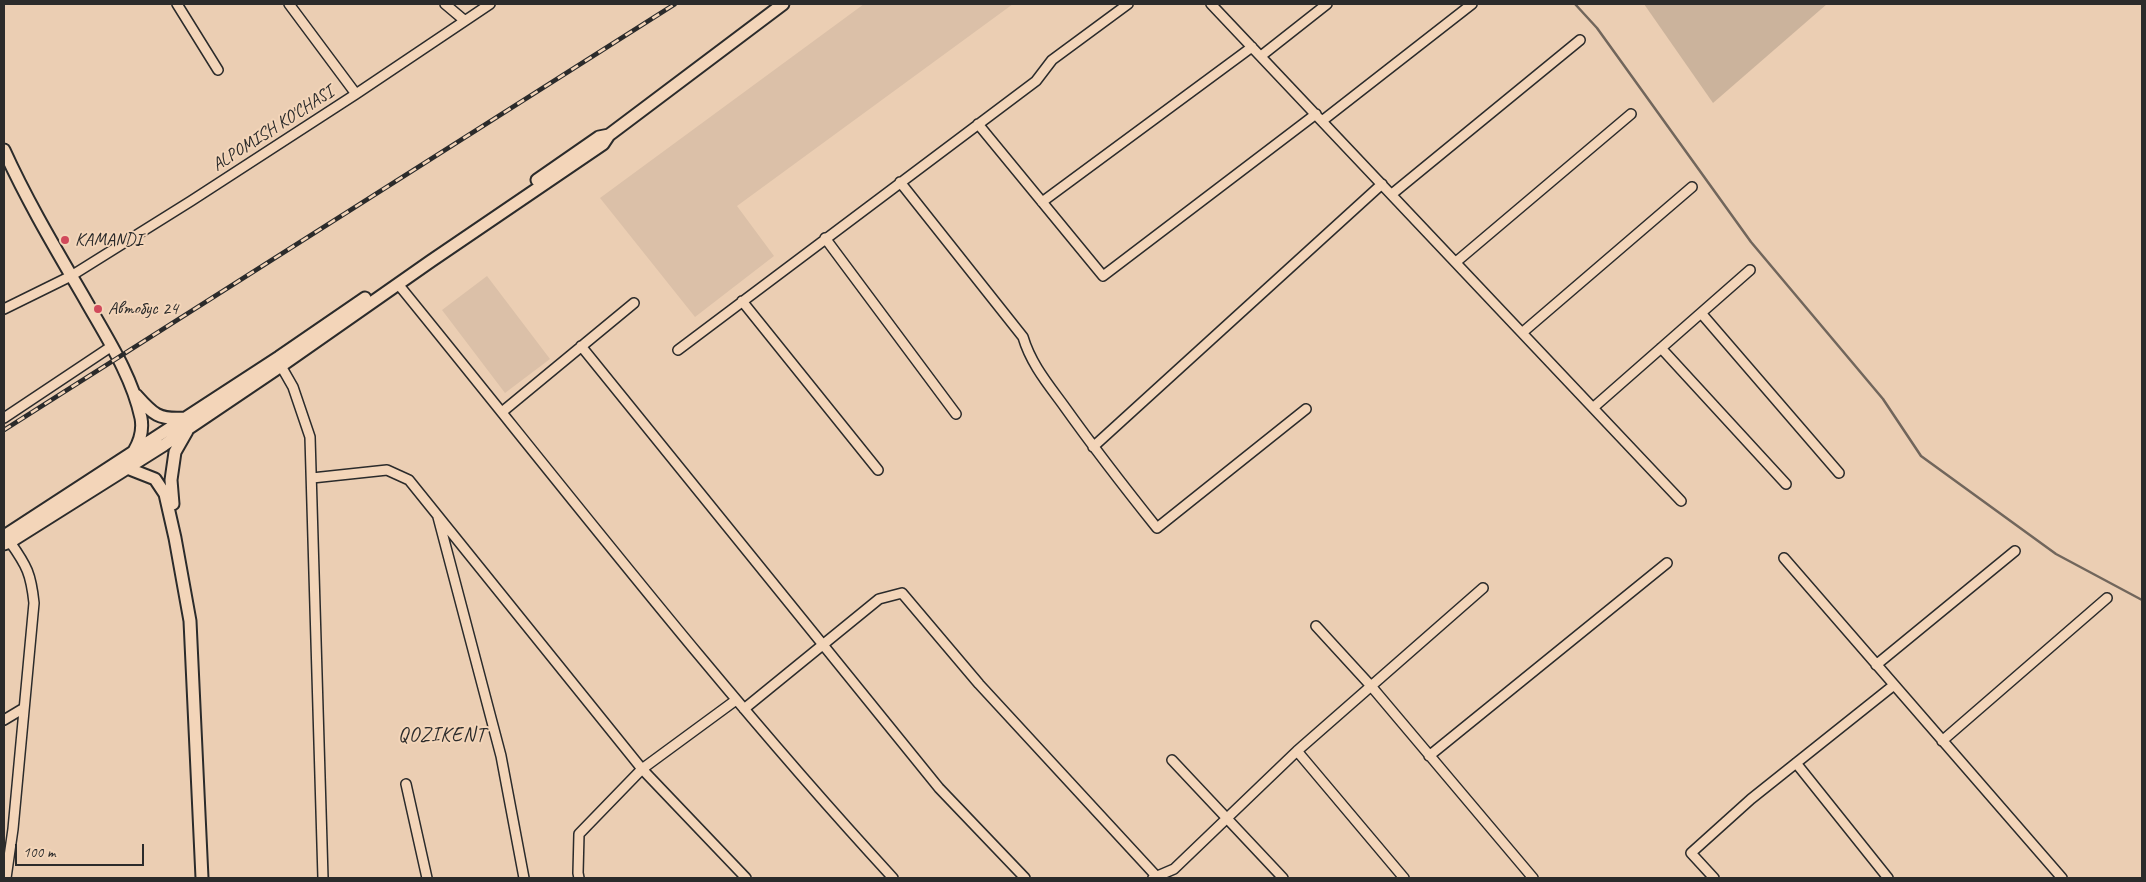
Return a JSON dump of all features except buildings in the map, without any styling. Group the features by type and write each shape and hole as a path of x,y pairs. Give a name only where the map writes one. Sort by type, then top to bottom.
{"main road":[{"path":"6,541 133,453 188,423 281,366 603,144 609,135 783,4"},
{"path":"6,541 127,468 279,357 599,137 609,135"},
{"path":"4,150 32,208 112,346 133,392 141,420 140,440 133,453"},
{"path":"133,392 152,413 188,423"},
{"path":"176,538 171,480 175,452 188,423"},
{"path":"127,468 155,479 165,494 176,538 190,620 202,878"}],"street":[{"path":"177,4 218,70"},
{"path":"289,4 356,94"},
{"path":"445,4 464,20"},
{"name":"ALPOMISH KO'CHASI","path":"4,309 71,276 356,94 490,4"},
{"path":"678,350 1036,81 1052,60 1128,4"},
{"path":"1211,4 1681,501"},
{"path":"1260,56 1327,4"},
{"path":"978,124 1103,276 1472,4"},
{"path":"1392,194 1580,40"},
{"path":"1042,202 1252,47"},
{"path":"1456,262 1631,114"},
{"path":"900,182 1023,337 1028,354 1033,362 1093,447 1157,528 1306,408"},
{"path":"1093,447 1382,184"},
{"path":"1522,332 1692,187"},
{"path":"825,238 956,414"},
{"path":"1594,407 1750,270"},
{"path":"398,284 736,700 821,800 893,878"},
{"path":"742,301 878,470"},
{"path":"502,412 634,303"},
{"path":"1701,313 1839,473"},
{"path":"4,418 112,346"},
{"path":"581,346 939,788 1025,878"},
{"path":"1661,348 1786,484"},
{"path":"281,366 293,387 310,437 323,878"},
{"path":"312,478 387,470 409,480 642,769 746,878"},
{"path":"438,514 501,756 524,878"},
{"path":"6,541 26,566 32,580 34,603 13,829 6,878"},
{"path":"1876,665 2014,551"},
{"path":"1784,558 2062,878"},
{"path":"1430,756 1667,563"},
{"path":"744,709 879,599 902,593 979,684 1155,877 1174,869 1297,751 1483,588"},
{"path":"1942,741 2107,598"},
{"path":"1316,626 1371,686 1533,878"},
{"path":"1714,878 1691,853 1751,799 1894,685"},
{"path":"580,878 578,873 579,834 642,769 736,700"},
{"path":"4,720 24,708"},
{"path":"1297,751 1404,878"},
{"path":"1172,760 1283,878"},
{"path":"1796,763 1888,878"},
{"path":"406,784 427,878"},
{"path":"4,835 13,829"}],"shaded area":[{"path":"864,4 1013,4 737,206 774,256 695,317 600,198"},
{"path":"1644,4 1827,4 1713,103"},
{"path":"487,276 550,359 505,393 442,310"}],"waterway":[{"path":"1575,4 1597,28 1751,242 1883,399 1921,456 2056,554 2142,600"}],"railway":[{"path":"4,430 675,4"}],"place":[{"name":"KAMANDI","path":"65,240"},
{"name":"Автобус 24","path":"98,309"}],"district":[{"name":"QOZIKENT","path":"442,736"}]}
